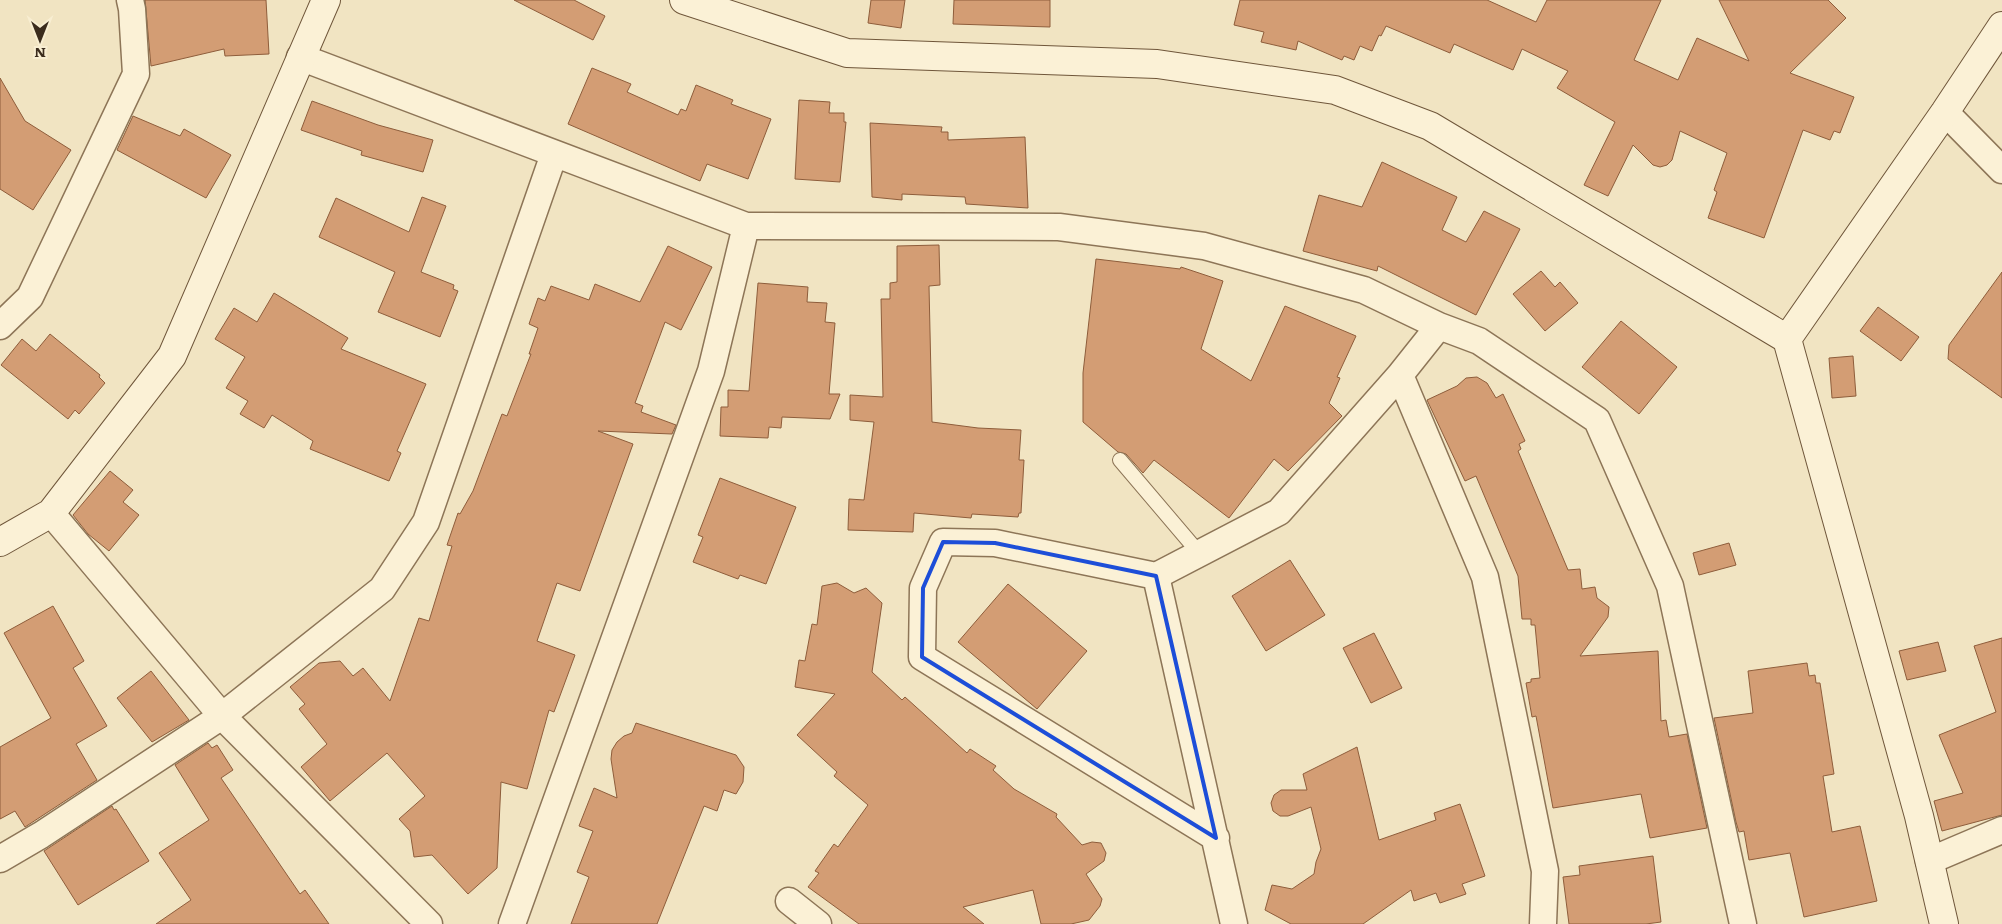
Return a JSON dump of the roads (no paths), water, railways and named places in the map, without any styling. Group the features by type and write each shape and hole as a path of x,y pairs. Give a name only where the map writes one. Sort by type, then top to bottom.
{"street":[{"path":"0,326 30,297 136,74 130,0"},
{"path":"0,542 51,513 172,356 326,0"},
{"path":"684,0 847,53 1157,64 1335,90 1430,126 1787,339 1919,816 1944,924"},
{"path":"1787,339 1945,112 2002,26"},
{"path":"300,57 746,226 1059,226 1204,246 1364,290 1438,326 1480,341 1597,420 1670,586 1743,924"},
{"path":"1945,112 2002,170"},
{"path":"0,859 42,835 222,716 382,589 426,522 554,154"},
{"path":"512,924 711,371 746,226"},
{"path":"1216,838 922,657 923,588 943,542 995,543 1156,576 1279,512 1400,375 1438,326"},
{"path":"1400,375 1485,577 1545,871 1543,924"},
{"path":"51,513 222,716 424,923"},
{"path":"1156,576 1234,924"},
{"path":"1929,861 2002,830"},
{"path":"789,901 818,924"}],"lane":[{"path":"1120,460 1199,553"}]}
